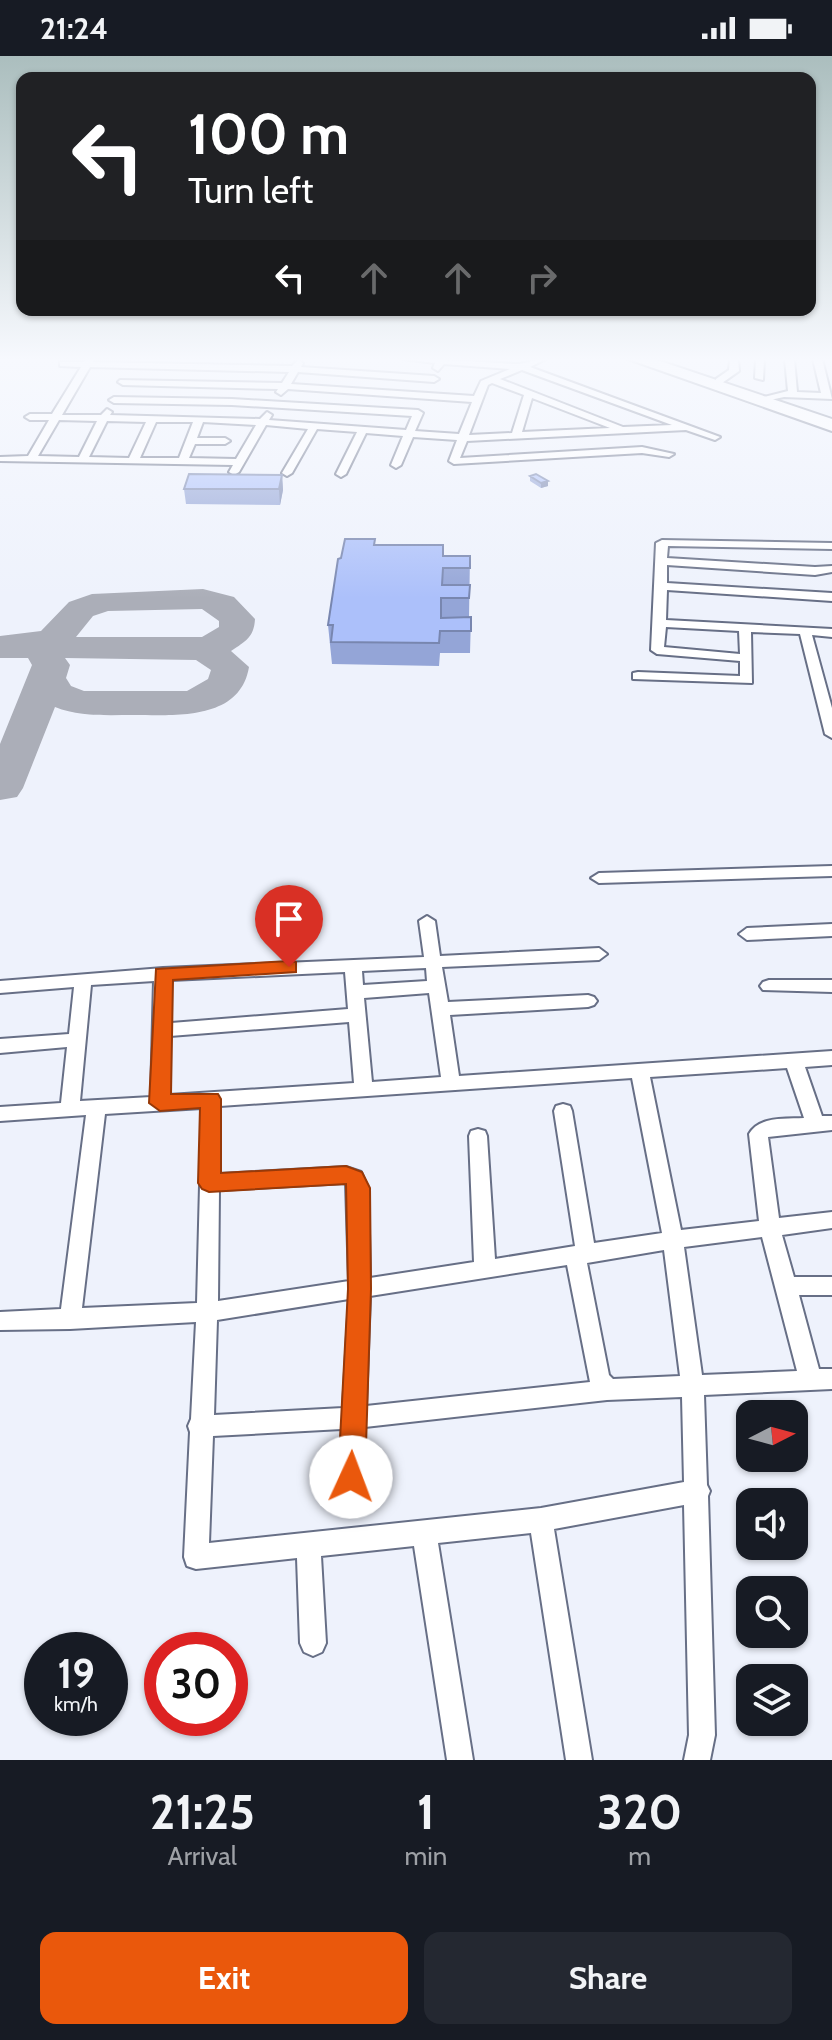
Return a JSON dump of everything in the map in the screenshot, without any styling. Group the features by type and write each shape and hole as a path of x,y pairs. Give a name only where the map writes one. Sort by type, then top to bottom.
{"street":[{"path":"31,459 43,439"},
{"path":"82,460 93,439"},
{"path":"133,461 143,439"},
{"path":"4,459 183,461 237,467 254,439"},
{"path":"287,473 307,439"},
{"path":"341,474 359,439"},
{"path":"396,465 407,439"},
{"path":"462,439 454,461 642,450 669,454"},
{"path":"183,461 191,441 225,441"},
{"path":"747,658 657,650 662,543 832,546"},
{"path":"661,561 815,571 832,569"},
{"path":"661,586 832,597"},
{"path":"660,623 832,633"},
{"path":"638,676 745,681 748,678 745,628"},
{"path":"805,631 832,734"},
{"path":"599,878 832,871"},
{"path":"427,921 451,1083"},
{"path":"747,934 832,930"},
{"path":"0,987 257,967 353,967 599,954"},
{"path":"353,967 364,1089"},
{"path":"160,1103 163,974"},
{"path":"70,1109 83,980"},
{"path":"769,986 832,986"},
{"path":"355,992 436,987"},
{"path":"440,1009 588,1001"},
{"path":"164,1030 357,1015"},
{"path":"0,1046 75,1040"},
{"path":"0,1114 832,1058"},
{"path":"199,1426 354,1418 607,1390 693,1389 822,1380 786,1286 770,1228 758,1134 767,1128 824,1123 794,1061"},
{"path":"639,1070 673,1240 693,1389 702,1735 697,1760"},
{"path":"211,1099 207,1312 199,1426 196,1557 541,1520 698,1491"},
{"path":"70,1320 96,1108"},
{"path":"563,1111 599,1378 607,1390"},
{"path":"478,1136 485,1270"},
{"path":"209,1183 346,1175 354,1178 358,1188 360,1289 351,1477"},
{"path":"0,1321 207,1312 673,1240 832,1220"},
{"path":"786,1286 832,1286"},
{"path":"541,1520 579,1760"},
{"path":"424,1534 460,1760"},
{"path":"308,1545 313,1643"}],"building":[{"path":"189,474 282,475 279,489 184,489"},
{"path":"536,474 548,481 541,483 530,476"},
{"path":"345,539 375,539 374,545 443,545 443,556 470,556 470,568 443,568 442,585 470,585 469,598 441,598 441,618 471,617 471,631 440,631 439,643 331,642 333,625 328,625 338,559 341,558"}],"taxiway":[{"path":"21,647 54,639 81,609 104,601 203,599 222,604 237,619 236,632 213,646 196,649"},
{"path":"0,647 196,649"},
{"path":"47,678 57,694 79,703 190,703 222,687 230,667 209,652 196,649"},
{"path":"46,657 51,665 47,678"},
{"path":"2,788 47,678"}],"route":[{"path":"289,967 163,974 160,1103 211,1099 209,1183 346,1175 354,1178 358,1188 360,1289 351,1477"}]}
